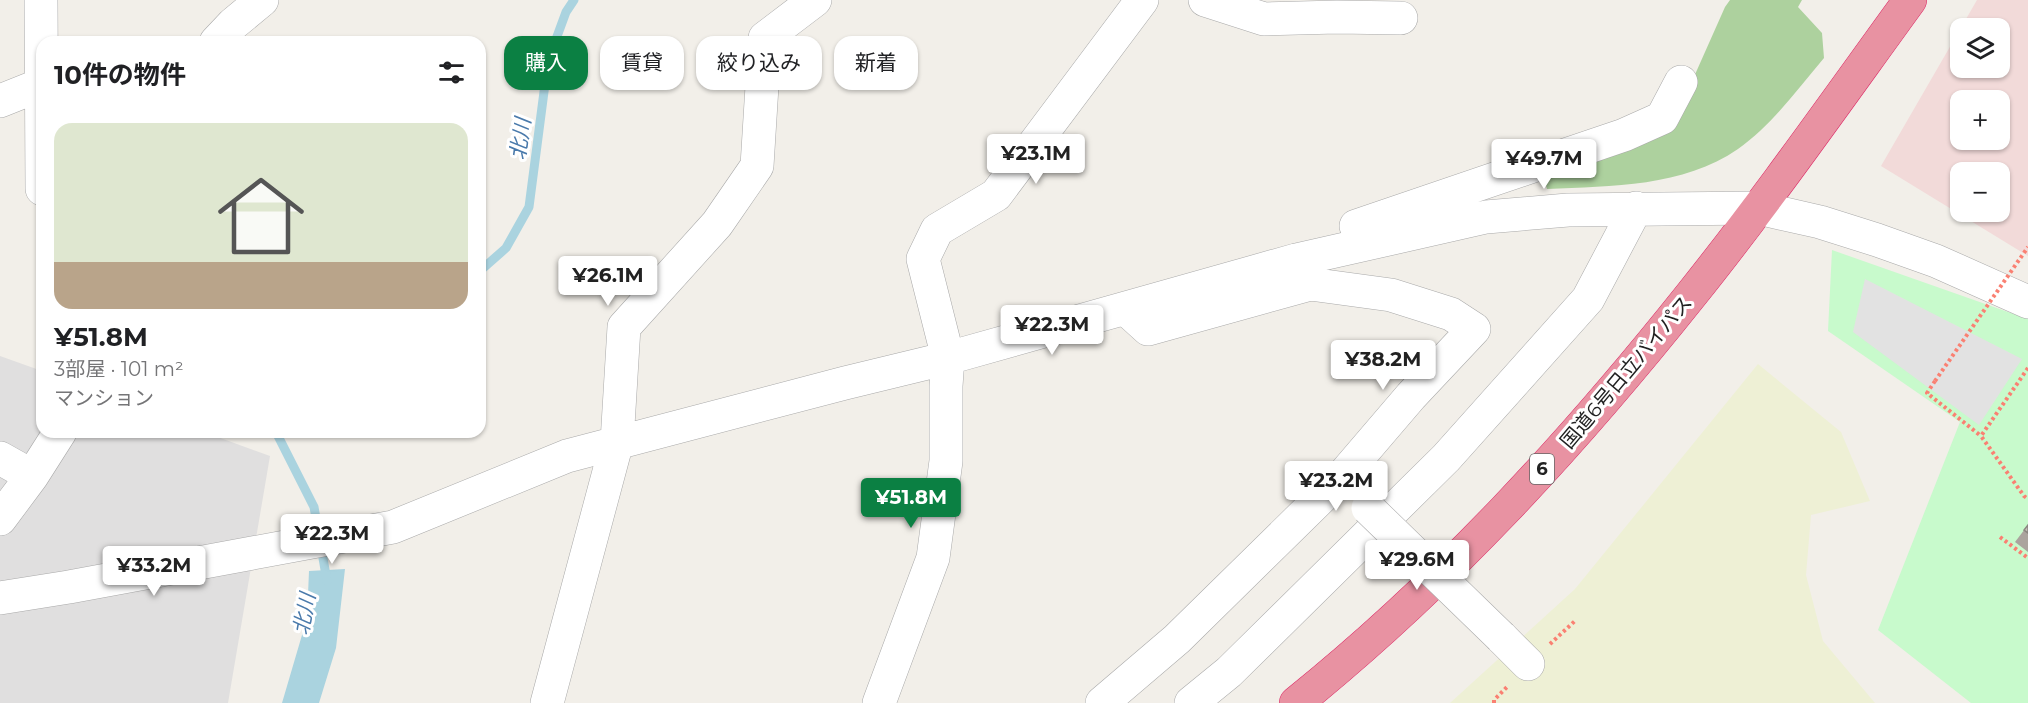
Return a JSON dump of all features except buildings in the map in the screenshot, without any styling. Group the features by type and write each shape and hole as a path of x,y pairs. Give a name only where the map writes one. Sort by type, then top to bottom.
{"highway":[{"name":"国道6号日立バイパス","path":"1296,703 1415,601 1509,506 1610,394 1692,294 1758,208 1910,0"}],"street":[{"path":"41,0 41,36"},
{"path":"222,36 262,0"},
{"path":"548,703 617,442 624,327 717,224 757,166 765,38 815,0"},
{"path":"879,703 933,558 946,461 948,358 923,259 937,230 996,195 1142,0"},
{"path":"1206,0 1264,19 1401,18"},
{"path":"1336,251 1337,233 1624,135 1662,118 1681,82"},
{"path":"0,101 36,87"},
{"path":"1191,703 1229,672 1446,458 1588,299 1636,208"},
{"path":"0,598 393,527 567,456 948,358 1296,260 1486,217 1568,210 1758,208 1820,222 1877,240 1936,261 2028,302"},
{"path":"1102,703 1177,639 1340,479 1474,329 1451,314 1391,295 1310,284 1149,329 1126,309"},
{"path":"0,519 56,438"},
{"path":"0,458 32,476"},
{"path":"1340,479 1528,664"}],"path":[{"path":"2028,247 1928,393 1981,436 2028,499"},
{"path":"1981,436 2028,368"},
{"path":"2000,537 2028,558"}],"shaded area":[{"path":"1977,0 2028,0 2028,256 1972,222 2010,222 2010,162 1950,162 1950,208 1881,166 1950,46 1950,78 2010,78 2010,18 1967,18"},
{"path":"1865,279 2022,359 1979,425 1853,332"},
{"path":"0,356 36,369 36,438 220,438 270,456 228,703 0,703"}],"green space":[{"path":"1730,0 1802,0 1798,7 1822,33 1824,58 1773,118 1738,149 1717,162 1694,171 1646,182 1547,189 1541,169 1689,88"},
{"path":"1832,250 2028,319 2028,703 1971,703 1878,630 1960,422 1828,331"},
{"path":"1758,364 1841,432 1870,501 1811,515 1806,575 1823,641 1875,703 1450,703 1575,589"}],"water":[{"path":"345,569 336,648 319,703 282,703 307,618 309,571"}],"waterway":[{"name":"北川","path":"486,266 506,248 529,207 548,61 566,12 574,0"},
{"name":"北川","path":"279,438 314,507 327,581"}]}
